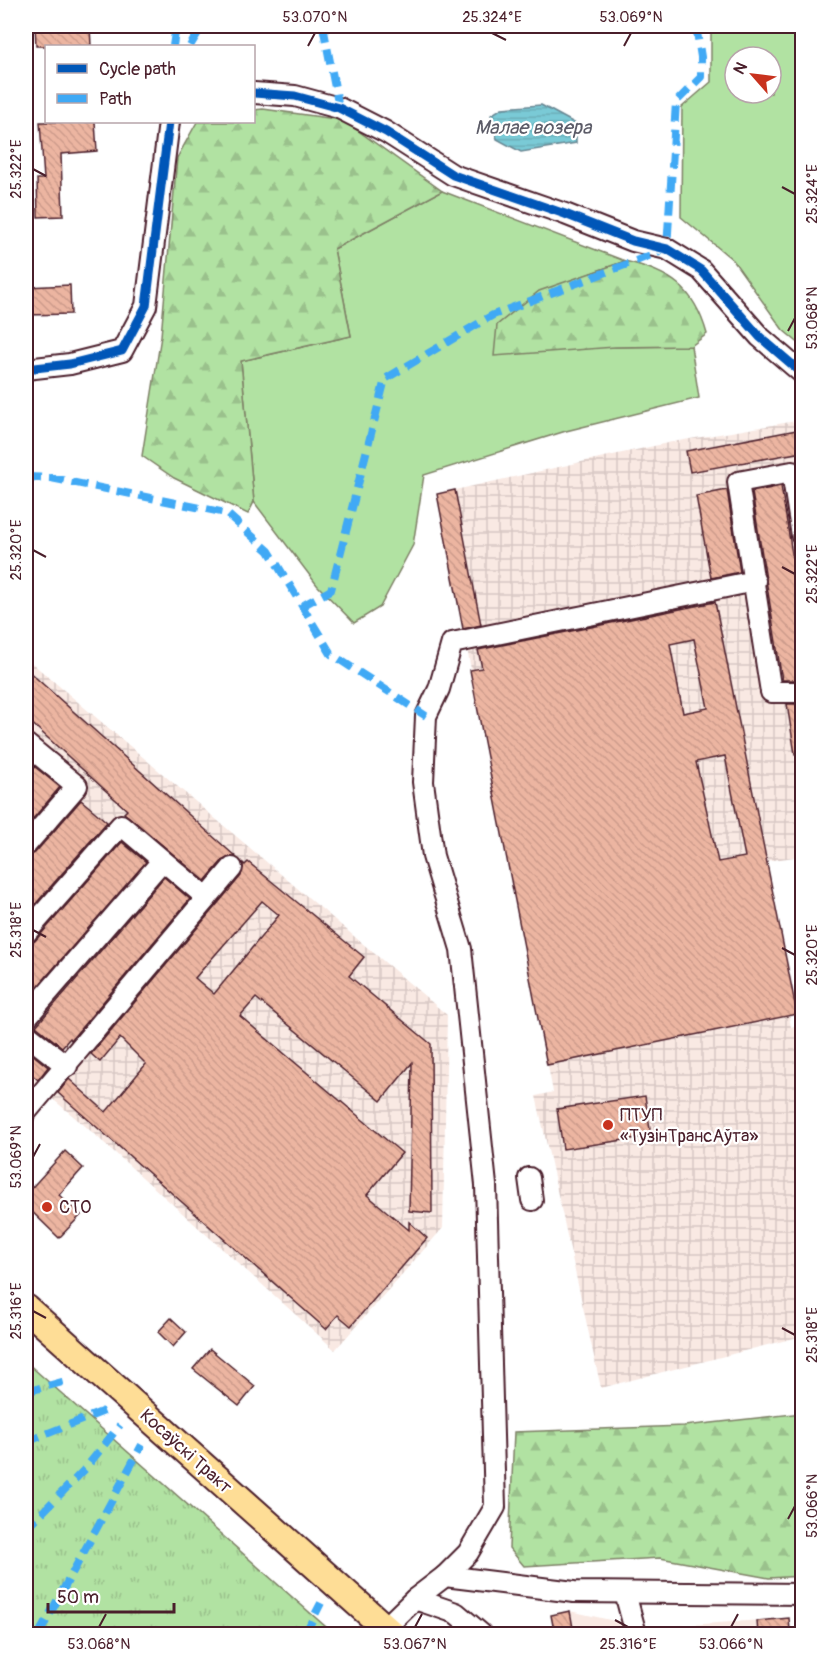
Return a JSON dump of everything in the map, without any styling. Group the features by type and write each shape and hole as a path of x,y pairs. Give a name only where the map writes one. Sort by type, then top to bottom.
{"main road":[{"name":"Косаўскі Тракт","path":"26,1308 388,1631"}],"street":[{"path":"255,93 295,96 339,108 386,132 453,175 566,214 633,241 667,249 701,270 760,337 802,373"},
{"path":"26,369 70,364 122,351 146,306 167,129"},
{"path":"802,536 792,472 738,482 771,692 802,692"},
{"path":"388,1631 415,1599 445,1576 468,1553 495,1507 486,1185 461,950 433,856 423,782 426,717 439,689 452,643 755,581"},
{"path":"26,845 77,786 27,747"},
{"path":"26,933 121,825 207,898"},
{"path":"26,1018 162,861"},
{"path":"26,1112 67,1066 231,868"},
{"path":"26,1034 67,1066"},
{"path":"529,1178 532,1200"},
{"path":"445,1576 574,1592 802,1594"},
{"path":"625,1593 636,1635"},
{"path":"415,1599 456,1613 482,1635"}],"shaded area":[{"path":"802,420 802,856 766,861 797,1014 789,1016 791,1027 802,1025 802,1336 601,1388 536,1096 553,1092 437,494 672,442"},
{"path":"26,658 447,1015 443,1228 335,1350 84,1125 26,1077"},
{"path":"570,1611 646,1628 789,1618 791,1634 555,1634 551,1615"}],"green space":[{"path":"711,26 802,26 802,346 783,330 733,260 681,217 682,107 711,82"},
{"path":"255,110 343,120 442,191 334,249 351,336 241,361 254,502 248,514 174,478 142,456 161,336 177,158 196,123 255,123"},
{"path":"442,191 625,261 539,292 498,325 615,347 691,346 699,398 566,431 424,475 413,545 380,607 354,623 317,585 254,502 241,361 351,336 334,249"},
{"path":"625,261 655,270 678,284 695,304 707,334 691,346 615,347 494,356 497,325 539,291"},
{"path":"26,1362 334,1634 26,1634"},
{"path":"802,1413 802,1576 769,1578 660,1558 524,1566 509,1548 514,1432 684,1426"}],"water":[{"name":"Малае возера","path":"541,105 576,124 576,143 521,152 497,139 491,115 502,108"}],"building":[{"path":"35,26 90,26 91,45 36,46"},
{"path":"40,122 95,123 97,151 61,154 63,216 38,217 37,179 44,179"},
{"path":"70,285 71,314 26,315 26,287"},
{"path":"802,429 802,452 690,472 686,451"},
{"path":"781,486 802,615 802,680 782,680 752,492"},
{"path":"455,490 481,625 463,629 437,494"},
{"path":"727,490 740,572 711,578 696,496"},
{"path":"715,602 797,1014 547,1065 470,670 482,668 478,650","holes":["694,639 708,708 683,713 670,644","725,756 745,857 718,862 696,762"]},
{"path":"26,669 236,857 223,860 205,881 124,813 127,810 26,718"},
{"path":"787,704 802,704 802,754 795,754"},
{"path":"30,763 60,787 26,827 26,769"},
{"path":"81,800 107,822 26,915 26,857 35,853"},
{"path":"122,842 146,862 26,1000 26,945 35,941"},
{"path":"248,862 364,957 349,976 431,1044 432,1213 409,1211 412,1063 381,1101 256,998 240,1016 402,1153 367,1195 409,1230 409,1222 427,1238 351,1326 338,1315 326,1329 58,1093 69,1079 106,1112 146,1064 120,1038 100,1062 91,1054 241,876 243,863 245,865","holes":["262,901 279,915 214,994 195,978"]},
{"path":"164,877 190,899 71,1040 70,1038 62,1047 36,1026"},
{"path":"26,1049 48,1067 38,1080 26,1069"},
{"path":"645,1096 651,1136 563,1149 557,1109"},
{"path":"65,1151 83,1168 59,1195 81,1215 59,1238 26,1206 26,1194"},
{"path":"171,1318 186,1332 173,1347 158,1332"},
{"path":"210,1349 255,1386 239,1406 193,1369"},
{"path":"570,1611 573,1628 554,1631 551,1615"},
{"path":"789,1618 790,1630 758,1634 757,1621"}],"marked path":[{"path":"173,45 176,26"},
{"path":"191,45 202,26"},
{"path":"323,26 339,108"},
{"path":"302,606 331,590 385,379 493,315 667,249 676,102 701,77 701,57 696,26"},
{"path":"26,477 51,478 226,513 269,551 331,654 426,716"},
{"path":"26,1392 69,1380"},
{"path":"26,1442 104,1411"},
{"path":"26,1529 85,1469 120,1425"},
{"path":"39,1634 142,1445"},
{"path":"305,1634 321,1603"},
{"path":"346,1634 353,1631"}],"cycle path":[{"path":"255,93 295,96 339,108 386,132 453,175 565,214 633,241 667,249 701,270 760,337 802,373"},
{"path":"26,369 70,364 122,351 146,306 169,123"}],"place":[{"name":"ПТУП «ТузінТрансАўта»","path":"608,1125"},
{"name":"СТО","path":"47,1207"}]}
